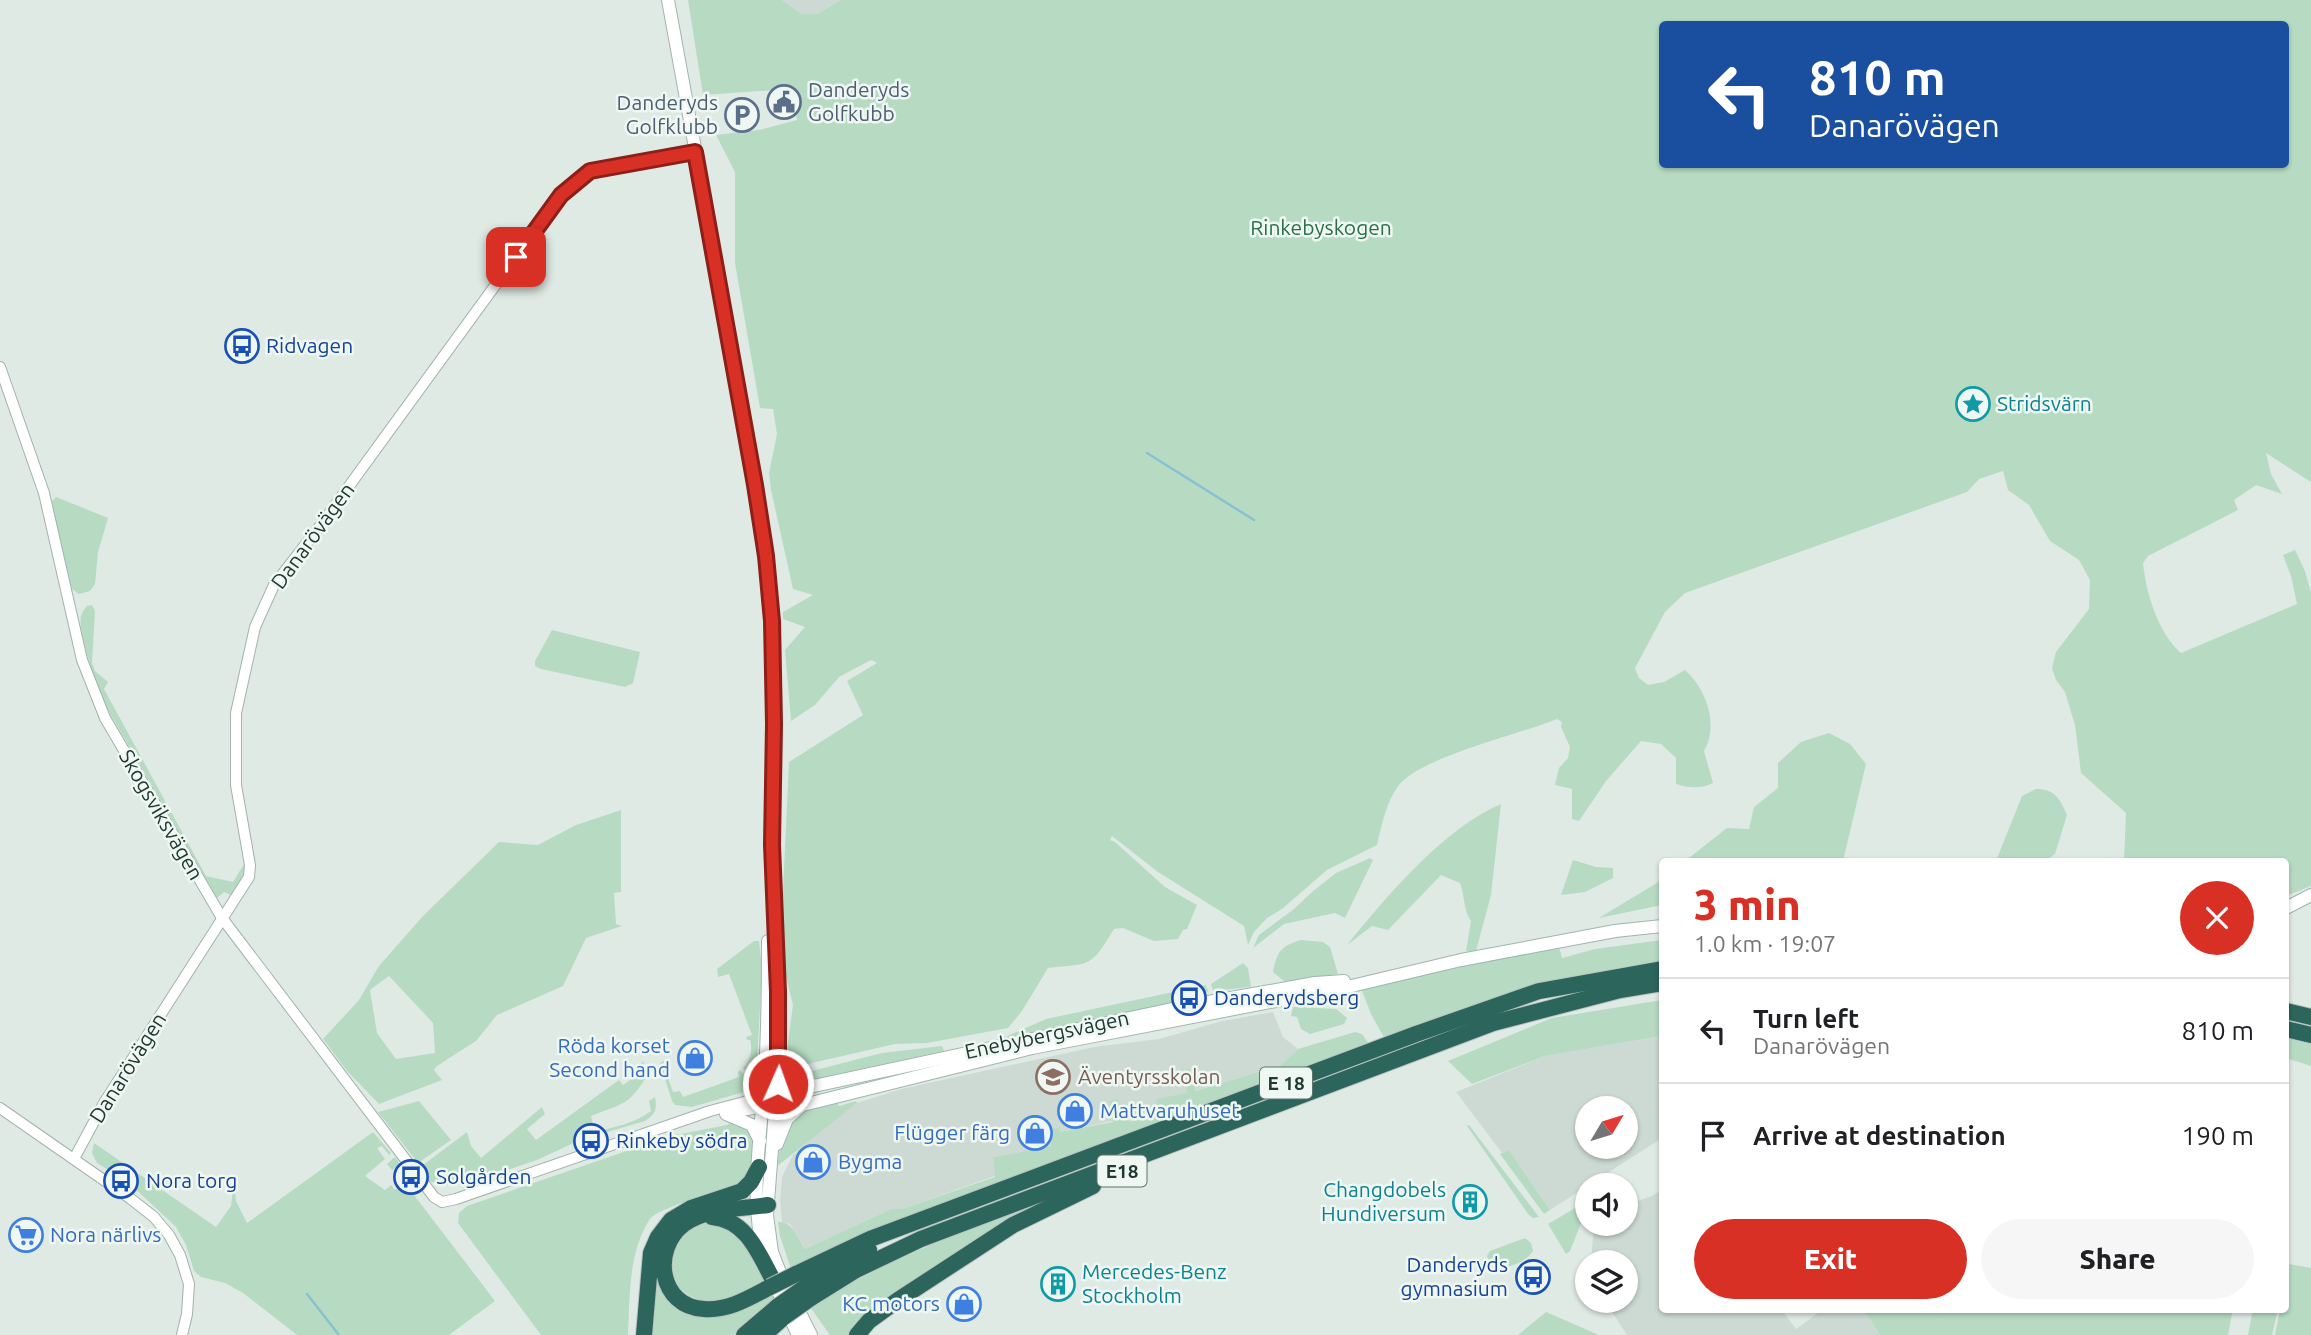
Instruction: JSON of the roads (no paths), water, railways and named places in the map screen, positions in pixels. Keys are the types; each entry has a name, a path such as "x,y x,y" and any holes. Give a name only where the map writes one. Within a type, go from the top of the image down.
{"highway":[{"name":"E 18","path":"764,1335 804,1286 916,1223 1416,1034 1539,991 1659,970"},
{"name":"E 18","path":"804,1286 856,1270 921,1239 1493,1023 1620,990 1659,984"},
{"path":"2289,1012 2311,1017"},
{"path":"2289,1030 2311,1035"},
{"name":"E18","path":"857,1335 869,1321 898,1300 1013,1225 1129,1168 1396,1061"},
{"path":"644,1335 651,1252 658,1237 671,1220 691,1208 742,1191 764,1170"},
{"path":"713,1202 763,1202"},
{"path":"763,1202 699,1217 685,1224 667,1245 662,1266 665,1280 674,1295 688,1305 702,1310 734,1305 771,1283 804,1286"},
{"path":"699,1217 719,1217 732,1222 743,1231 752,1241 771,1283"},
{"name":"E 18","path":"744,1335 781,1311"}],"main road":[{"path":"668,0 743,411 766,556 772,634 772,845 778,1064 760,1141"},
{"path":"772,845 769,876 770,1102 759,1231 771,1283 798,1335"},
{"path":"2289,906 2311,895"},
{"name":"Enebybergsvägen","path":"770,1102 866,1074 1556,941 1659,926"},
{"name":"Enebybergsvägen","path":"770,1102 803,1105 1030,1044"},
{"path":"778,1064 795,1082 829,1084"},
{"path":"866,1074 870,1088"},
{"path":"764,1170 785,1121 803,1105"},
{"path":"726,1114 752,1125 760,1141 764,1170"},
{"path":"763,1202 772,1252 811,1335"}],"street":[{"name":"Danarövägen","path":"75,1157 104,1103 249,877 250,858 236,785 236,713 255,627 274,585 561,195 590,171 695,152"},
{"name":"Skogsviksvägen","path":"0,367 44,493 82,660 92,691 105,718 222,918 427,1189 442,1202"},
{"name":"Enebybergsvägen","path":"671,1124 726,1114 770,1102"},
{"name":"Enebybergsvägen","path":"442,1202 710,1111 770,1102"},
{"path":"0,1108 75,1157 154,1217 169,1235 180,1255 189,1284 182,1335"}],"waterway":[{"path":"1147,453 1254,520"},
{"path":"307,1294 339,1335"}],"place":[{"name":"Danderyds Golfkubb","path":"784,102"},
{"name":"Danderyds Golfklubb","path":"742,115"},
{"name":"Ridvagen","path":"242,346"},
{"name":"Stridsvärn","path":"1973,404"},
{"name":"Danderydsberg","path":"1189,998"},
{"name":"Röda korset Second hand","path":"695,1058"},
{"name":"Äventyrsskolan","path":"1053,1077"},
{"name":"Mattvaruhuset","path":"1075,1111"},
{"name":"Flügger färg","path":"1035,1133"},
{"name":"Rinkeby södra","path":"591,1141"},
{"name":"Bygma","path":"813,1162"},
{"name":"Solgården","path":"411,1177"},
{"name":"Nora torg","path":"121,1181"},
{"name":"Changdobels Hundiversum","path":"1470,1202"},
{"name":"Nora närlivs","path":"26,1235"},
{"name":"Danderyds gymnasium","path":"1533,1277"},
{"name":"Mercedes-Benz Stockholm","path":"1058,1284"},
{"name":"KC motors","path":"964,1304"}],"park label":[{"name":"Rinkebyskogen","path":"1321,228"}]}
